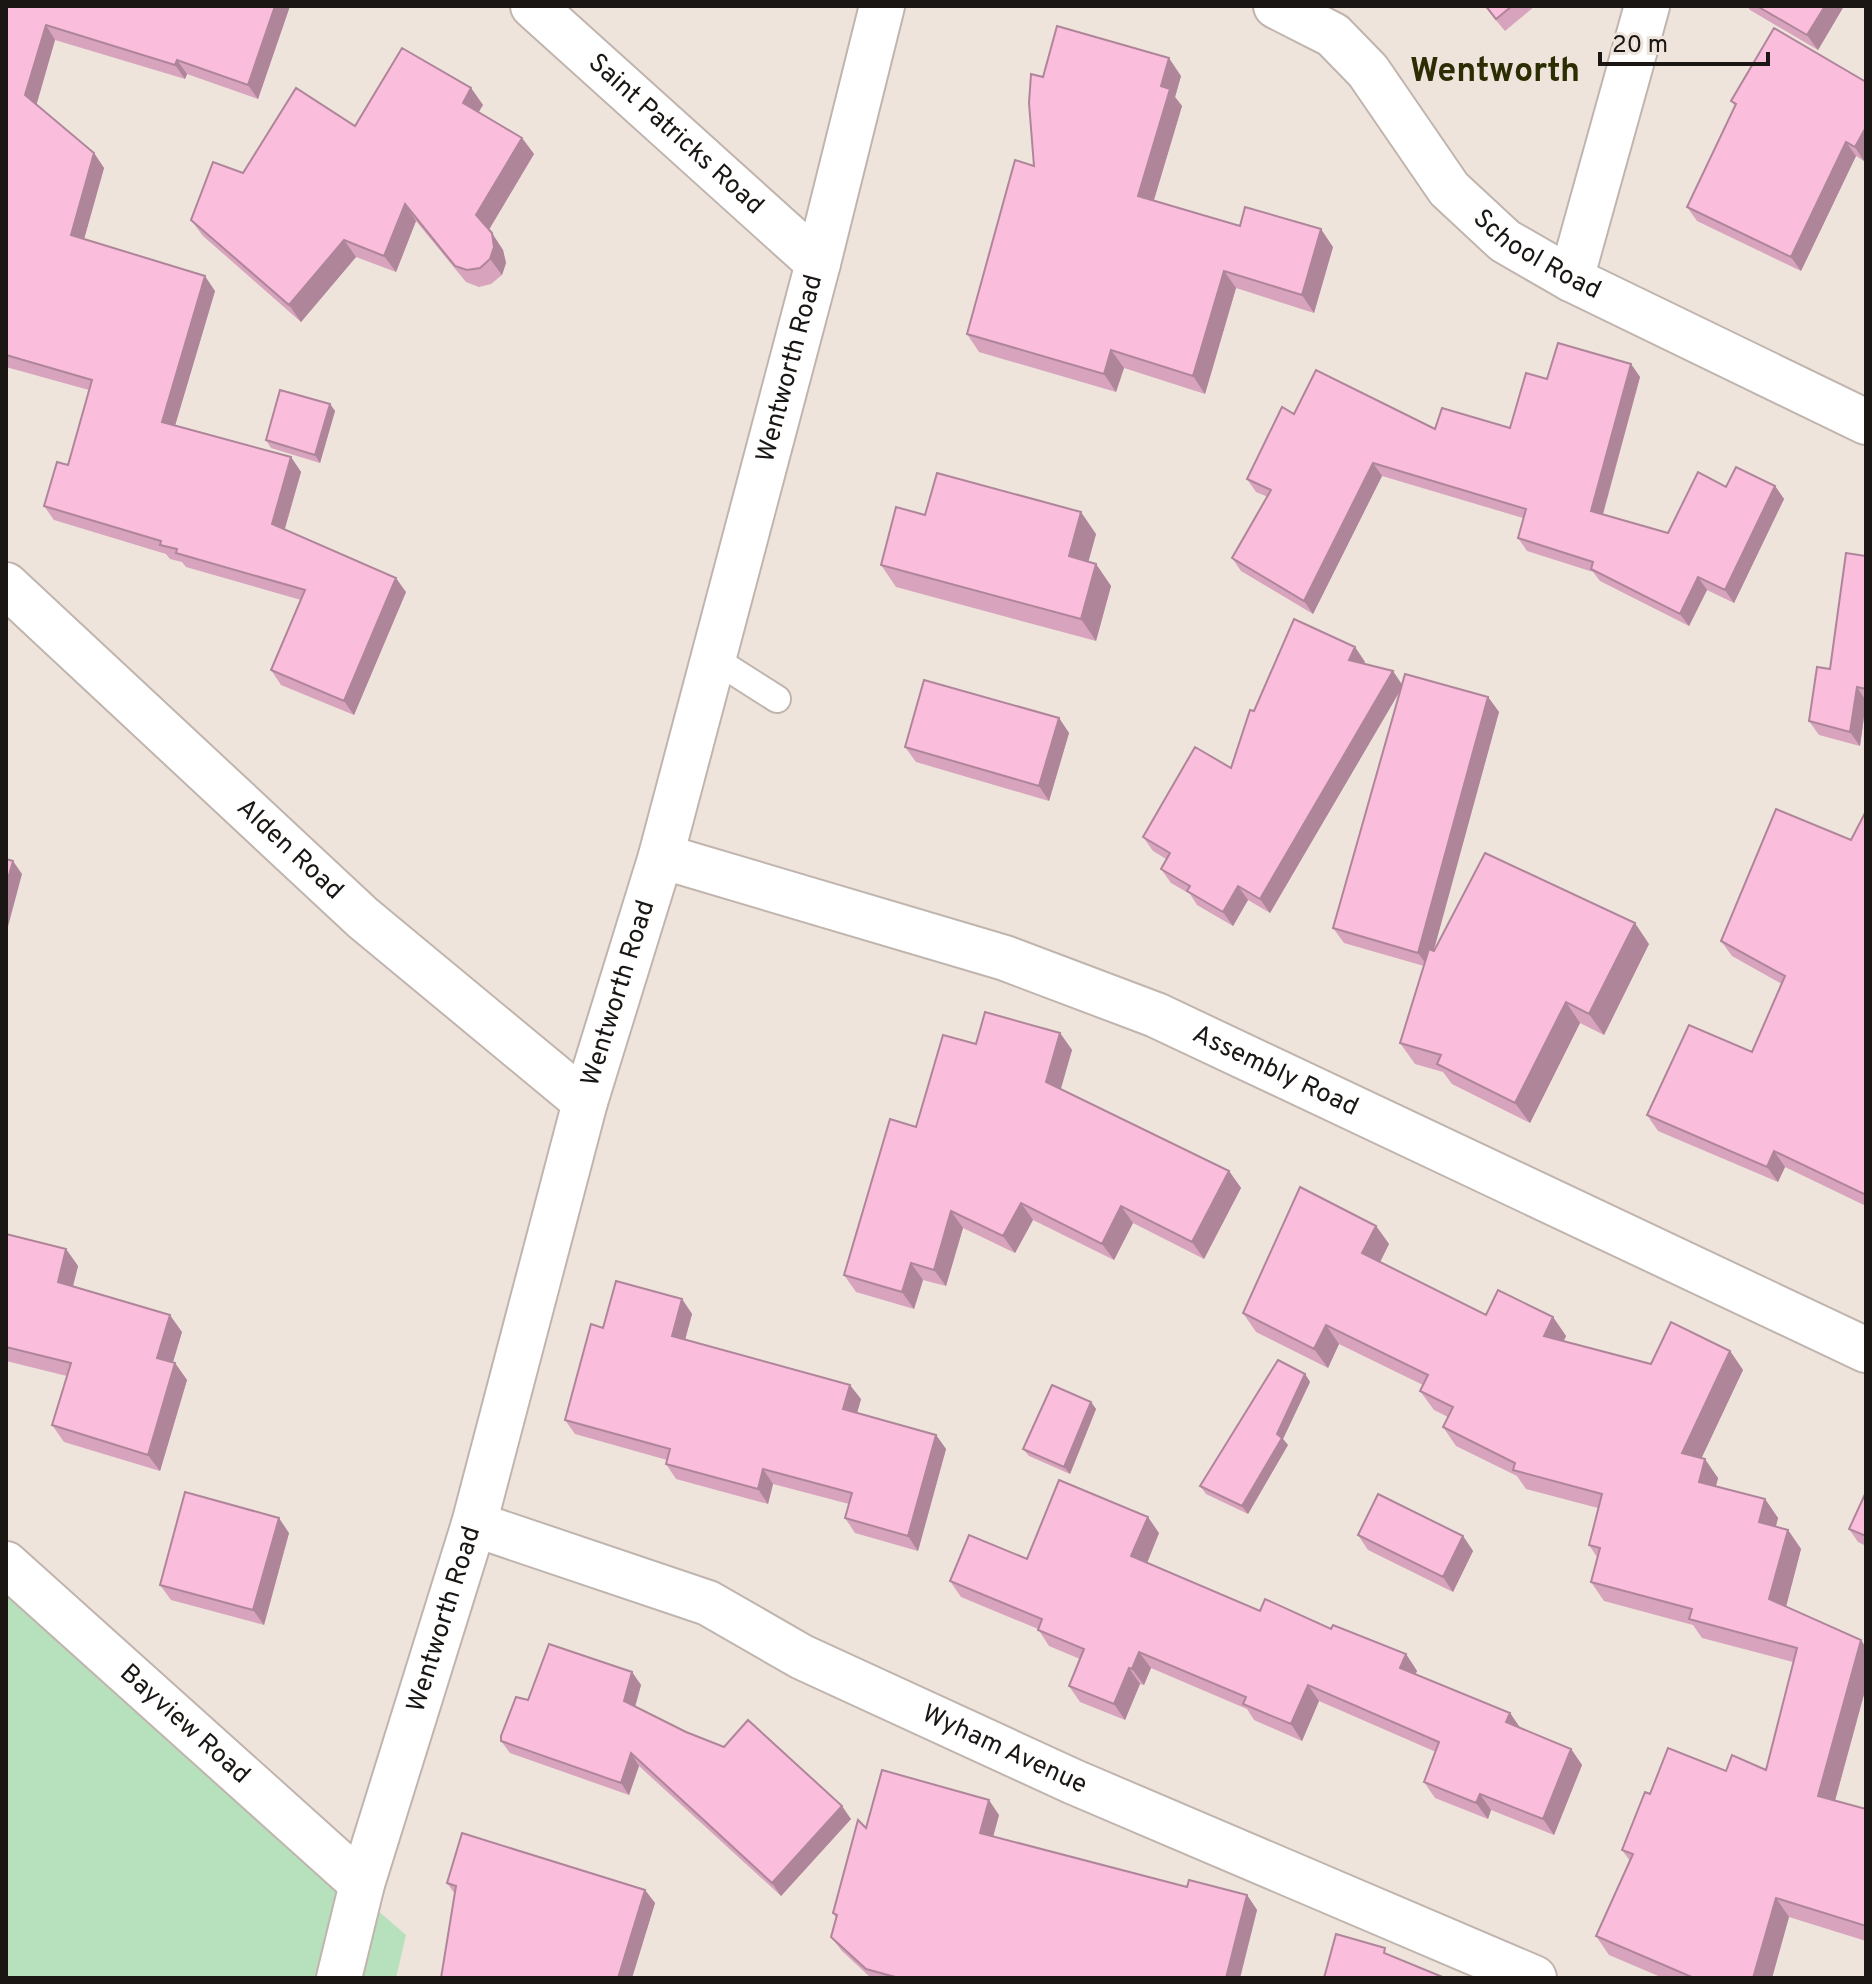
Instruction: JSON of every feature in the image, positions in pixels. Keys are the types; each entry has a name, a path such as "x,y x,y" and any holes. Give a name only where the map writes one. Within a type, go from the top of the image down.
{"street":[{"name":"Saint Patricks Road","path":"533,6 818,263"},
{"name":"Wentworth Road","path":"339,1978 362,1884 474,1524 585,1102 661,856 711,657 818,263 882,6"},
{"name":"School Road","path":"1276,6 1333,35 1368,71 1449,189 1505,241 1571,279 1866,422"},
{"path":"1571,279 1647,6"},
{"name":"Alden Road","path":"6,585 363,918 585,1102"},
{"name":"Assembly Road","path":"661,856 1005,958 1156,1015 1866,1350"},
{"name":"Wyham Avenue","path":"474,1524 708,1603 802,1657 1074,1782 1534,1978"},
{"name":"Bayview Road","path":"6,1564 362,1884"}],"lane":[{"path":"711,657 777,699"}],"green space":[{"path":"6,1589 406,1935 396,1978 6,1978"}],"building":[{"path":"6,6 275,6 248,85 177,60 175,65 46,25 25,95 94,153 71,235 205,276 162,422 291,457 272,524 396,578 344,701 271,670 305,590 176,553 177,549 160,545 161,541 44,506 57,462 68,465 92,380 6,355"},
{"path":"1486,6 1512,6 1496,19"},
{"path":"1757,6 1825,6 1807,35"},
{"path":"1057,26 1169,58 1161,86 1170,89 1138,196 1240,226 1245,207 1321,229 1302,295 1224,271 1193,376 1111,350 1104,374 967,334 1015,160 1034,166 1029,103 1031,74 1043,77"},
{"path":"1774,28 1866,82 1866,127 1855,147 1846,142 1791,257 1687,207 1736,104 1731,101"},
{"path":"402,48 471,88 463,103 522,138 476,215 492,233 494,247 490,259 480,268 467,270 455,266 405,204 384,256 344,240 289,305 191,220 213,162 243,173 296,88 355,126"},
{"path":"1558,343 1631,364 1591,511 1668,533 1698,472 1726,487 1736,467 1775,486 1725,590 1698,577 1680,614 1591,569 1593,562 1518,538 1526,509 1373,463 1304,601 1232,558 1271,490 1247,479 1282,407 1294,414 1316,370 1435,429 1442,408 1510,428 1526,373 1547,379"},
{"path":"280,390 330,404 315,455 266,440"},
{"path":"937,473 1081,512 1069,556 1096,564 1081,619 881,565 896,507 925,515"},
{"path":"1846,553 1866,556 1866,689 1857,687 1850,732 1809,721 1817,667 1830,669"},
{"path":"1294,619 1355,647 1349,660 1393,671 1260,899 1238,886 1223,912 1187,891 1190,886 1161,869 1170,853 1143,837 1195,747 1231,768 1250,710 1254,711"},
{"path":"1405,674 1488,697 1418,953 1333,928"},
{"path":"924,680 1059,718 1039,786 905,747"},
{"path":"1776,809 1851,840 1866,811 1866,1195 1774,1151 1767,1167 1647,1115 1689,1025 1752,1052 1785,976 1721,941"},
{"path":"1485,853 1635,923 1589,1014 1566,1002 1515,1103 1437,1064 1441,1055 1400,1043 1429,949 1434,951"},
{"path":"6,859 13,861 6,886"},
{"path":"985,1012 1060,1033 1046,1082 1229,1171 1192,1242 1121,1206 1102,1244 1021,1203 1003,1236 951,1211 934,1270 911,1263 902,1292 844,1275 890,1119 916,1127 943,1035 976,1044"},
{"path":"1300,1187 1376,1226 1362,1253 1486,1315 1498,1290 1553,1317 1544,1336 1651,1364 1671,1322 1730,1351 1682,1453 1705,1459 1699,1482 1765,1499 1759,1522 1788,1530 1769,1599 1861,1640 1818,1796 1866,1809 1866,1926 1776,1898 1753,1978 1694,1978 1596,1936 1633,1854 1622,1850 1645,1792 1650,1794 1668,1748 1726,1771 1732,1755 1766,1770 1797,1648 1689,1619 1692,1609 1591,1582 1600,1548 1589,1545 1602,1494 1513,1470 1515,1463 1443,1427 1453,1407 1420,1391 1428,1375 1326,1325 1314,1349 1243,1313"},
{"path":"6,1234 66,1249 58,1282 170,1315 157,1358 175,1363 148,1455 52,1425 71,1363 6,1347"},
{"path":"616,1281 682,1299 672,1336 850,1385 843,1409 936,1435 908,1536 845,1518 852,1493 763,1469 758,1489 666,1464 670,1449 565,1420 591,1324 603,1328"},
{"path":"1278,1360 1305,1374 1277,1434 1282,1438 1242,1506 1200,1486"},
{"path":"1052,1385 1091,1402 1064,1467 1023,1449"},
{"path":"1059,1480 1148,1517 1131,1556 1260,1611 1265,1599 1331,1629 1333,1625 1406,1654 1400,1668 1510,1713 1506,1722 1571,1749 1543,1819 1480,1794 1476,1803 1424,1782 1439,1742 1308,1685 1291,1724 1243,1704 1246,1697 1139,1652 1114,1704 1069,1686 1084,1649 1038,1630 1042,1619 950,1581 969,1535 1027,1559"},
{"path":"185,1492 279,1518 253,1610 160,1585"},
{"path":"1866,1492 1866,1536 1849,1529"},
{"path":"1378,1494 1463,1536 1443,1577 1358,1535"},
{"path":"549,1644 632,1672 624,1701 724,1747 748,1720 842,1806 772,1883 631,1753 621,1783 501,1741 516,1697 528,1700"},
{"path":"882,1770 989,1800 980,1833 1187,1887 1189,1880 1247,1895 1226,1978 899,1978 866,1969 831,1937 837,1915 833,1913 858,1820 866,1828"},
{"path":"462,1833 645,1890 618,1978 441,1978 456,1886 447,1883"},
{"path":"1336,1934 1385,1948 1384,1953 1445,1978 1324,1978"}],"district":[{"name":"Wentworth","path":"1495,72"}]}
